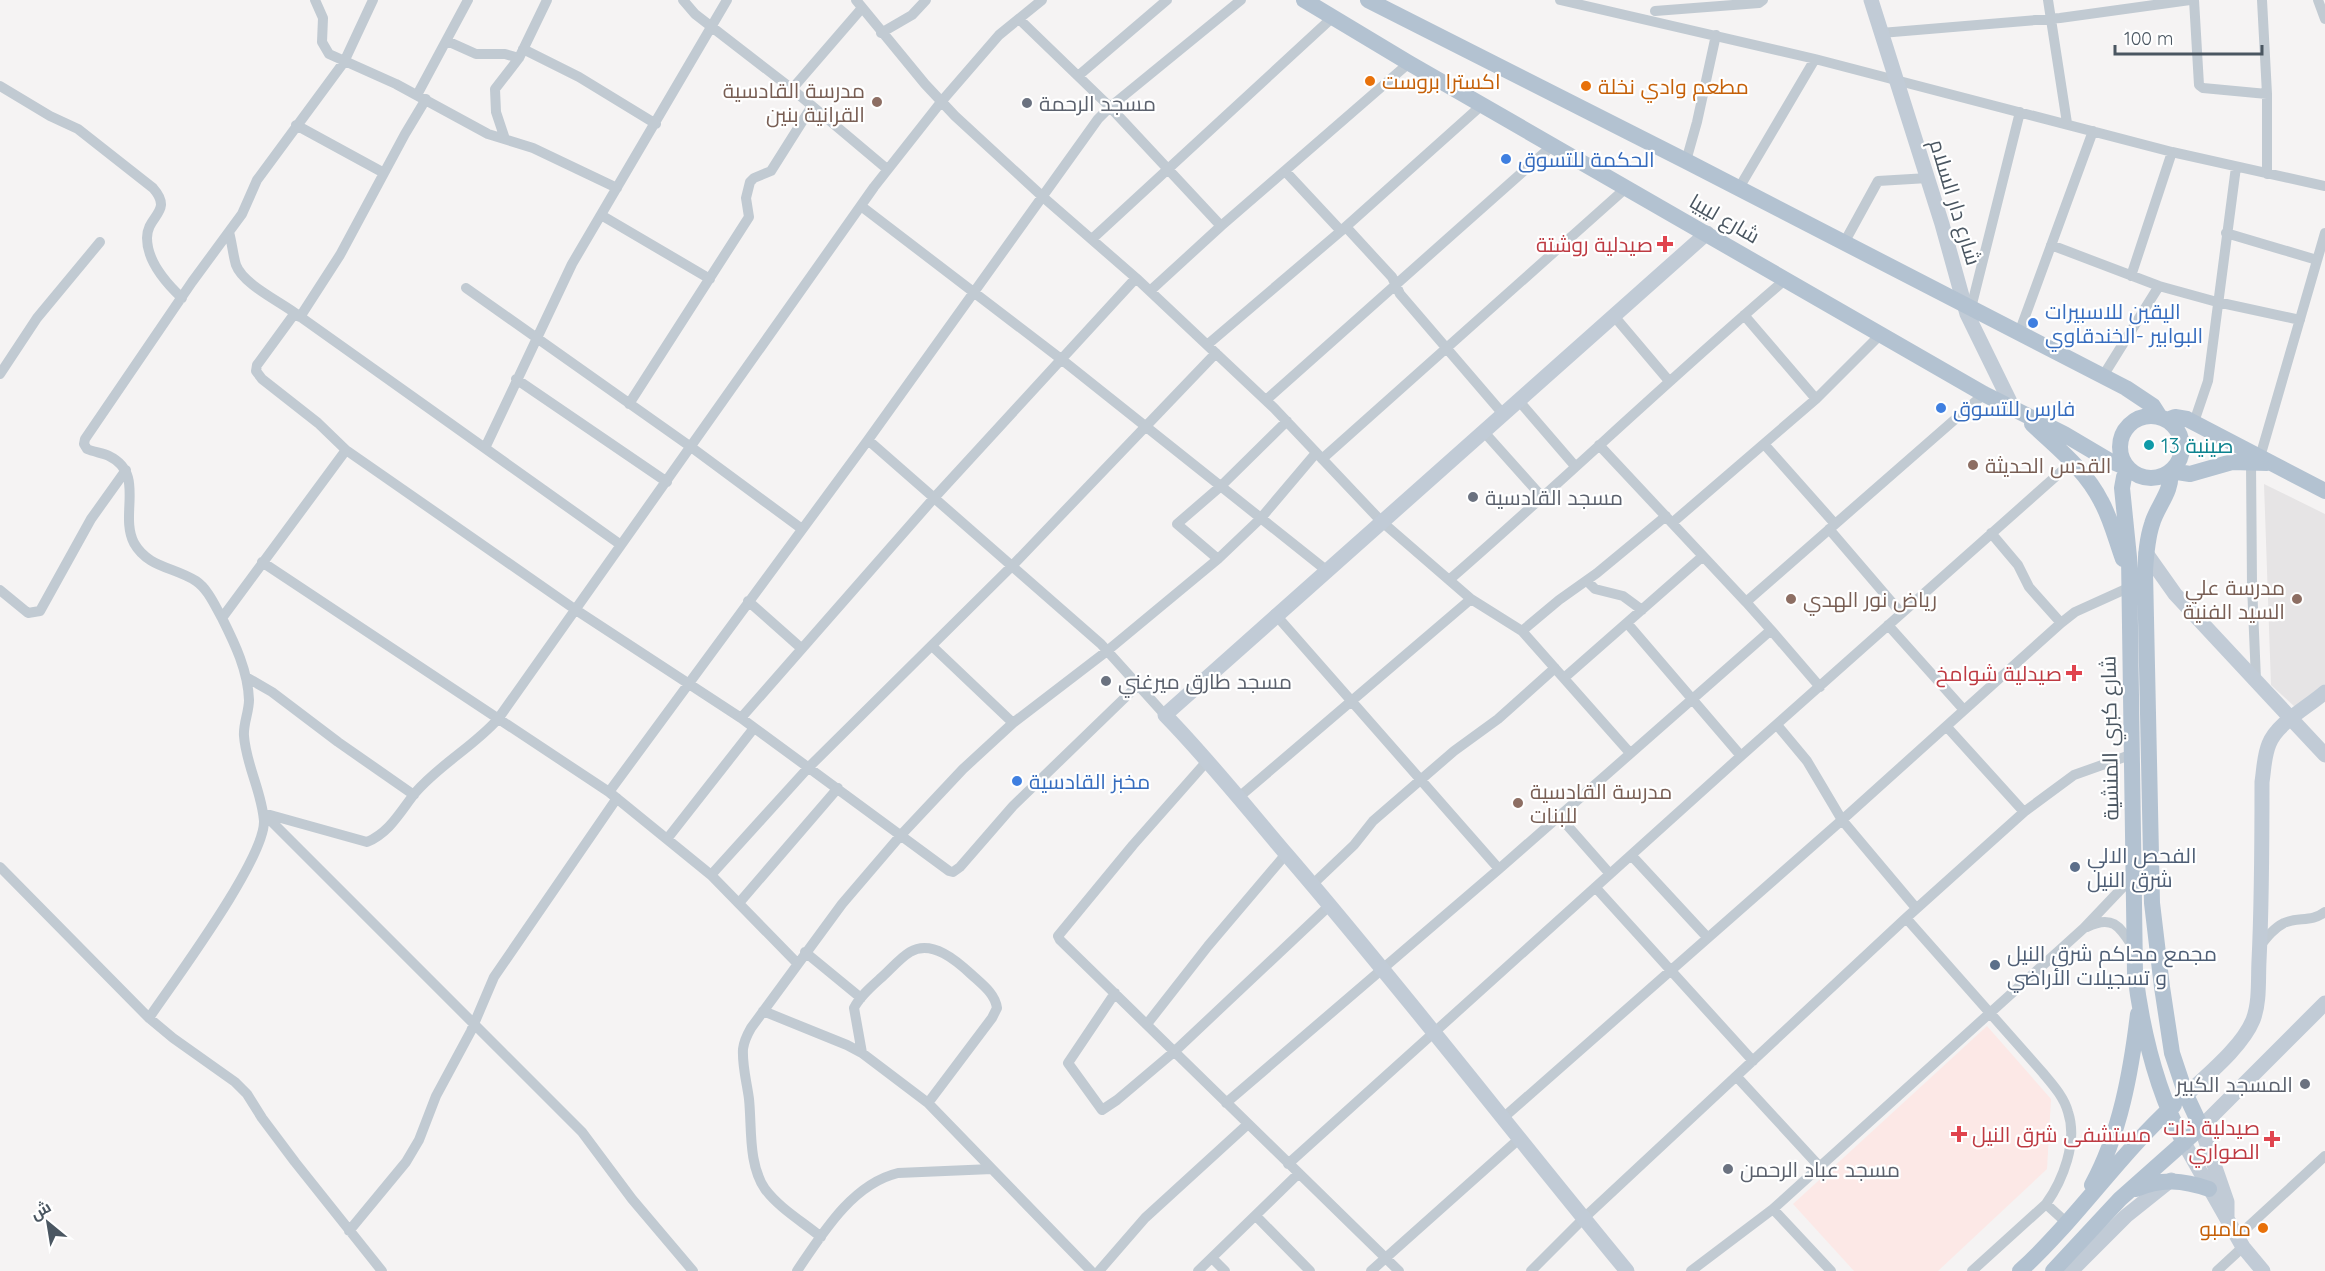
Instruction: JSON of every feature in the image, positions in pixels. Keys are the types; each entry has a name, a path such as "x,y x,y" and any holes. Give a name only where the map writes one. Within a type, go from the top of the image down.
{"main road":[{"name":"شارع ليبيا","path":"1304,0 1409,63 1984,394 2064,434 2108,460 2128,468"},
{"name":"شارع ليبيا","path":"1368,0 1395,6 1686,161 2103,376 2148,401 2163,418"},
{"path":"2017,411 2089,481 2101,501 2128,580"},
{"path":"2163,418 2175,426 2182,444 2178,463 2170,471 2152,478 2136,474 2128,468 2120,452 2122,434 2134,421 2142,417 2181,417 2194,422 2260,461 2325,491"},
{"path":"2170,471 2190,474 2225,463 2260,461"},
{"name":"شارع كبري المنشية","path":"2128,468 2122,488 2127,531 2133,754 2134,948 2139,1004 2167,1112 2184,1143"},
{"name":"شارع كبري المنشية","path":"2170,471 2171,484 2152,522 2146,553 2152,903 2169,1039 2176,1068 2201,1127"},
{"path":"2073,1218 2097,1177 2113,1135 2129,1074 2139,1004"},
{"path":"2020,1271 2073,1218 2167,1112 2186,1095"},
{"path":"2054,1271 2120,1199 2201,1127"},
{"path":"2120,1199 2151,1182 2170,1180 2209,1189"}],"street":[{"path":"315,0 323,18 324,48 344,62 422,97 488,134 532,148 617,188"},
{"path":"150,1018 228,902 263,831 262,813 244,736 249,702 246,677 232,636 198,582 151,562 142,554 134,543 128,528 131,485 126,470 108,455 87,449 84,444 85,439 246,207 257,180 344,62 373,0"},
{"path":"468,0 384,173 339,255 298,315 257,365 256,372 262,380 318,423 346,450 576,610 741,718 953,872 1013,806 1138,685"},
{"path":"505,139 496,112 495,89 521,53 546,0"},
{"path":"682,0 887,169"},
{"path":"485,448 572,264 727,0"},
{"path":"881,33 912,15 926,0"},
{"path":"262,813 367,842 382,834 392,825 414,795 442,765 476,741 498,719 887,169 999,35 1042,0"},
{"path":"1078,76 1167,0"},
{"path":"349,1231 406,1162 441,1086 506,958 538,915 613,795 688,684 748,601 868,440 1098,119 1241,0"},
{"path":"1560,0 1655,11 1721,3 1759,3 1763,0"},
{"name":"شارع دار السلام","path":"1871,0 1952,255 1971,325 2017,411"},
{"path":"2048,0 2067,123"},
{"path":"1881,33 2052,18 2192,0 2199,85 2203,88 2267,94"},
{"path":"2262,0 2267,94 2267,174"},
{"path":"2318,0 2325,20"},
{"path":"792,89 859,4 941,102 1043,197 1136,278 1266,400 1381,521 1471,599 1522,631 1630,753"},
{"path":"1655,11 1716,35 2067,123 2172,152 2325,186"},
{"path":"1092,239 1333,17"},
{"path":"1019,19 1110,107 1221,226"},
{"path":"1686,161 1716,35"},
{"path":"447,41 476,54 521,53 579,77 656,124"},
{"path":"1739,188 1815,59"},
{"path":"1150,291 1221,226 1409,63"},
{"path":"0,86 50,116 78,129 153,188 162,202 147,235 147,242 159,273 182,298"},
{"path":"1207,345 1344,229 1483,104"},
{"path":"629,404 749,217 746,198 750,182 754,177 771,171 813,106"},
{"path":"1967,306 2020,112"},
{"path":"296,125 384,173"},
{"path":"2019,333 2093,131"},
{"path":"1266,400 1553,145"},
{"path":"2131,276 2172,152"},
{"path":"2194,422 2208,381 2236,167"},
{"path":"1285,171 1392,276 1400,294 1503,414"},
{"path":"1844,243 1878,181 1928,178"},
{"path":"820,1237 765,1188 753,1156 743,1048 745,1037 805,952 842,904 901,835 963,769 1013,723 1107,651 1218,559 1261,518 1319,456 1445,349 1626,188"},
{"path":"861,206 1061,358 1326,570"},
{"path":"602,215 710,279"},
{"path":"229,232 236,266 251,284 621,545"},
{"path":"2256,680 2252,585 2260,461 2325,232"},
{"path":"1165,715 1275,614 1707,233"},
{"path":"2226,233 2317,260"},
{"path":"0,374 37,318 100,242"},
{"path":"2051,245 2159,286 2217,302 2300,320"},
{"path":"741,718 934,498 1136,278"},
{"path":"1449,579 1543,498 1669,381 1786,279"},
{"path":"2103,376 2159,286"},
{"path":"466,288 691,447 802,529"},
{"path":"1744,315 1816,399"},
{"path":"1614,316 1669,381"},
{"path":"1522,631 1559,600 1669,519 1764,444 1816,399 1881,334"},
{"path":"711,875 808,768 1013,565 1216,354"},
{"path":"516,379 667,482"},
{"path":"1746,602 1984,394"},
{"path":"1519,401 1575,466"},
{"path":"1218,559 1177,524 1221,486 1287,421"},
{"path":"1484,432 1543,498"},
{"path":"868,440 1013,565 1107,651 1208,760 1436,1032 1519,1139 1627,1271"},
{"path":"1764,444 1901,613"},
{"path":"1599,445 1746,602 1820,687"},
{"path":"222,618 346,450"},
{"path":"1288,1164 2072,462"},
{"path":"0,590 28,614 40,611 91,519 126,470"},
{"path":"1991,533 2018,565 2030,587 2061,623"},
{"path":"2146,553 2175,594 2325,755"},
{"path":"1564,678 1702,556"},
{"path":"262,562 613,795 711,875 797,963"},
{"path":"1503,1118 1947,727 2061,623 2128,580"},
{"path":"1587,581 1594,589 1623,596 1642,610"},
{"path":"1239,796 1471,599"},
{"path":"748,601 801,648"},
{"path":"1275,614 1499,869"},
{"path":"1627,623 1741,756"},
{"path":"1888,625 1964,710"},
{"path":"1226,1103 1499,869 1770,630"},
{"path":"932,646 1013,723"},
{"path":"1313,884 1354,845 1373,821 1421,778 1498,719 1555,668"},
{"path":"246,677 272,692 414,795"},
{"path":"2186,1095 2225,1058 2245,1035 2253,1020 2257,1002 2260,946 2262,782 2265,757 2278,729 2325,692"},
{"path":"1777,725 1807,761 1842,820 1916,908"},
{"path":"1947,727 2024,812"},
{"path":"667,839 754,728"},
{"path":"1530,1271 1916,908 2024,812 2074,775 2133,754"},
{"path":"1208,760 1060,932 1060,940 1399,1271"},
{"path":"739,903 838,788"},
{"path":"262,813 582,1132 632,1199 693,1271"},
{"path":"1559,816 1610,874"},
{"path":"1147,1024 1215,937 1286,854"},
{"path":"1632,856 1707,937"},
{"path":"0,867 150,1018 181,1044 235,1082 247,1094 262,1118 382,1271"},
{"path":"1691,1271 1773,1209 2084,928 2123,887 2133,867"},
{"path":"1596,888 1753,1061"},
{"path":"1115,993 1068,1063 1100,1109 1105,1109 1117,1100 1174,1051 1330,905"},
{"path":"2260,946 2276,928 2286,922 2317,918 2325,912"},
{"path":"1906,918 2060,1093 2069,1113 2070,1137 2067,1160 2054,1192 2046,1204 1972,1271"},
{"path":"2084,928 2095,923 2109,921 2119,928 2134,948"},
{"path":"862,1053 854,1008 861,998 910,952 925,949 946,954 958,962 994,998 997,1008 928,1103"},
{"path":"805,952 861,998"},
{"path":"2227,1217 2227,1202 2201,1127 2324,1006"},
{"path":"764,1011 824,1034 862,1053 928,1103 1090,1271"},
{"path":"1737,1077 1819,1166"},
{"path":"1099,1271 1145,1218 1248,1124"},
{"path":"1371,1271 1519,1139"},
{"path":"2184,1143 2240,1242 2263,1271"},
{"path":"2217,1271 2240,1242 2325,1156"},
{"path":"797,1271 820,1237 856,1197 885,1176 898,1173 992,1169"},
{"path":"1198,1271 1298,1174"},
{"path":"2071,1271 2126,1216 2170,1180"},
{"path":"2046,1204 2073,1218"},
{"path":"1773,1209 1831,1271"},
{"path":"1256,1216 1310,1271"},
{"path":"1212,1258 1225,1271"}],"shaded area":[{"name":"مدرسة علي السيد الفنية","path":"2264,484 2325,514 2325,684 2311,698 2295,707 2271,685"},
{"name":"مستشفى شرق النيل","path":"1987,1026 2051,1099 2047,1169 1938,1271 1854,1271 1793,1204"}],"place":[{"name":"اكسترا بروست","path":"1370,81"},
{"name":"مطعم وادي نخلة","path":"1586,86"},
{"name":"مدرسة القادسية القرانية بنين","path":"877,102"},
{"name":"مسجد الرحمة","path":"1027,103"},
{"name":"الحكمة للتسوق","path":"1506,159"},
{"name":"صيدلية روشتة","path":"1665,244"},
{"name":"اليقين للاسبيرات البوابير -الخندقاوي","path":"2033,323"},
{"name":"فارس للتسوق","path":"1941,408"},
{"name":"صينية 13","path":"2149,445"},
{"name":"القدس الحديثة","path":"1973,465"},
{"name":"مسجد القادسية","path":"1473,497"},
{"name":"رياض نور الهدي","path":"1791,599"},
{"name":"مدرسة علي السيد الفنية","path":"2297,599"},
{"name":"صيدلية شوامخ","path":"2074,673"},
{"name":"مسجد طارق ميرغني","path":"1106,681"},
{"name":"مخبز القادسية","path":"1017,781"},
{"name":"مدرسة القادسية للبنات","path":"1518,803"},
{"name":"الفحص الالي شرق النيل","path":"2075,867"},
{"name":"مجمع محاكم شرق النيل و تسجيلات الأراضي","path":"1995,965"},
{"name":"المسجد الكبير","path":"2305,1084"},
{"name":"مستشفى شرق النيل","path":"1959,1134"},
{"name":"صيدلية ذات الصواري","path":"2272,1139"},
{"name":"مسجد عباد الرحمن","path":"1728,1169"},
{"name":"مامبو","path":"2263,1228"}]}
